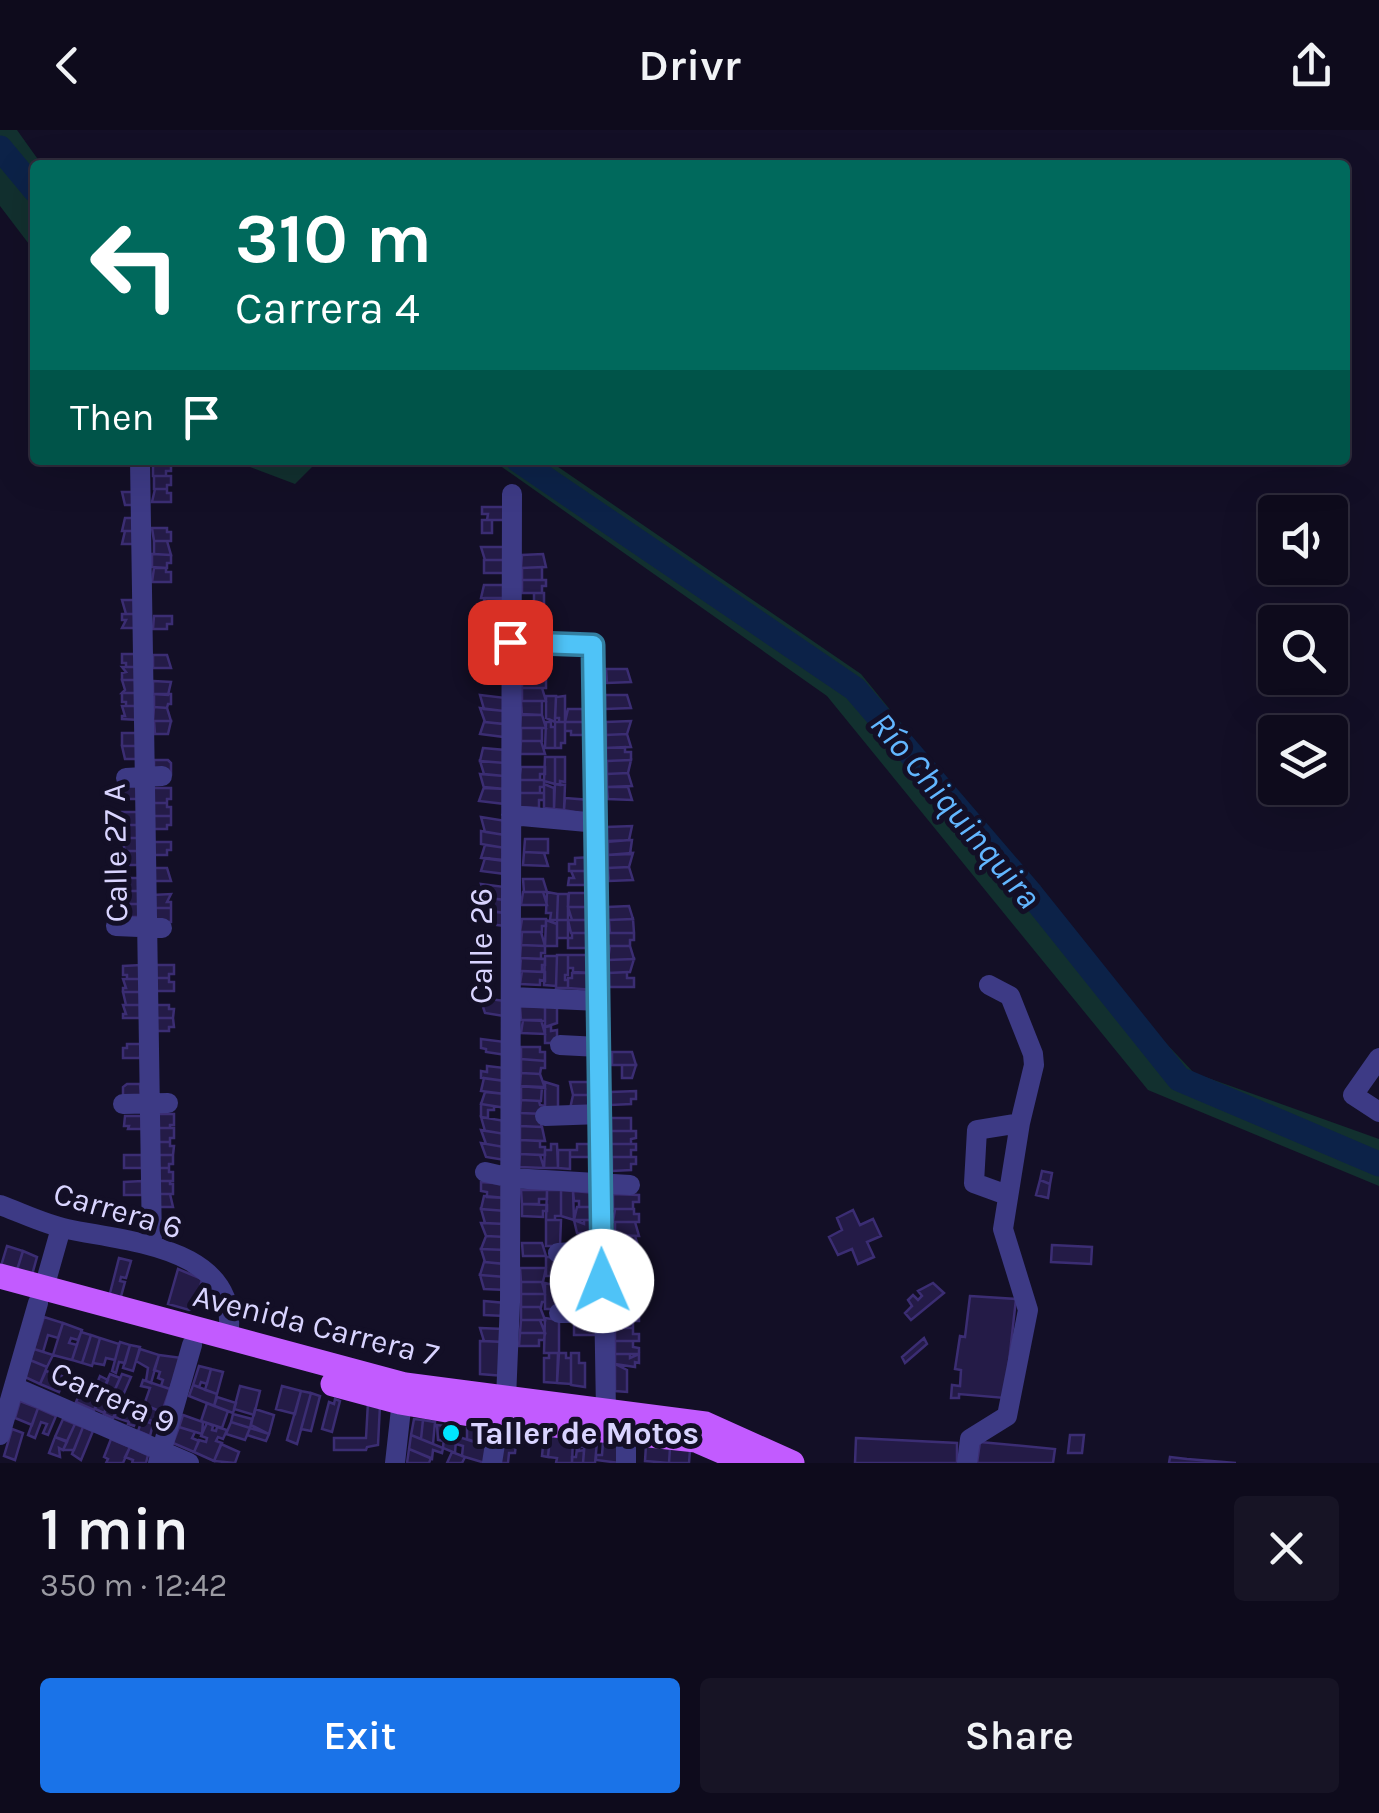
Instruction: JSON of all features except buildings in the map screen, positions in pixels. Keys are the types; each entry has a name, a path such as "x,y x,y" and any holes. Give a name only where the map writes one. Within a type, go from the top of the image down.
{"main road":[{"name":"Avenida Carrera 7","path":"0,1276 41,1295 192,1345 403,1394 696,1440 749,1463"},
{"name":"Avenida Carrera 7","path":"0,1294 41,1295 228,1337 403,1394"},
{"name":"Avenida Carrera 7","path":"502,1409 606,1411 705,1424 792,1463"}],"street":[{"name":"Calle 27 A","path":"140,465 144,777 154,928 158,1102 152,1245"},
{"name":"Calle 26","path":"492,1463 502,1409 511,1178 512,494"},
{"path":"510,642 593,645 606,1411"},
{"path":"511,816 598,823"},
{"path":"116,926 154,928"},
{"path":"966,1463 972,1436 1006,1416 1028,1310 1004,1234 1033,1054 1010,996 988,985"},
{"path":"512,997 598,1001"},
{"path":"560,1045 599,1048"},
{"path":"1379,1058 1353,1095 1379,1112"},
{"path":"123,1104 158,1102"},
{"path":"544,1116 601,1114"},
{"path":"1008,1195 974,1183 977,1130 1020,1123"},
{"path":"485,1172 511,1178 630,1186"},
{"name":"Carrera 6","path":"0,1205 61,1228 152,1245 200,1266 218,1284 228,1311 228,1337"},
{"path":"0,1435 10,1376 61,1228"},
{"path":"558,1253 601,1250"},
{"path":"559,1313 604,1312"},
{"path":"160,1457 192,1345"},
{"name":"Carrera 9","path":"10,1376 160,1457 189,1463"},
{"path":"395,1463 403,1394"},
{"path":"626,1432 626,1463"}],"green space":[{"path":"0,130 17,130 38,160 30,160 30,245 0,206"},
{"path":"248,465 314,465 295,484"},
{"path":"499,465 555,465 861,674 1130,1005 1194,1073 1379,1139 1379,1186 1148,1090 827,696"}],"waterway":[{"name":"Río Chiquinquira","path":"0,148 30,184"},
{"name":"Río Chiquinquira","path":"525,465 855,689 1031,894 1179,1079 1379,1164"}],"place":[{"name":"Taller de Motos","path":"451,1433"}],"route":[{"path":"510,642 593,645 602,1281"}]}
